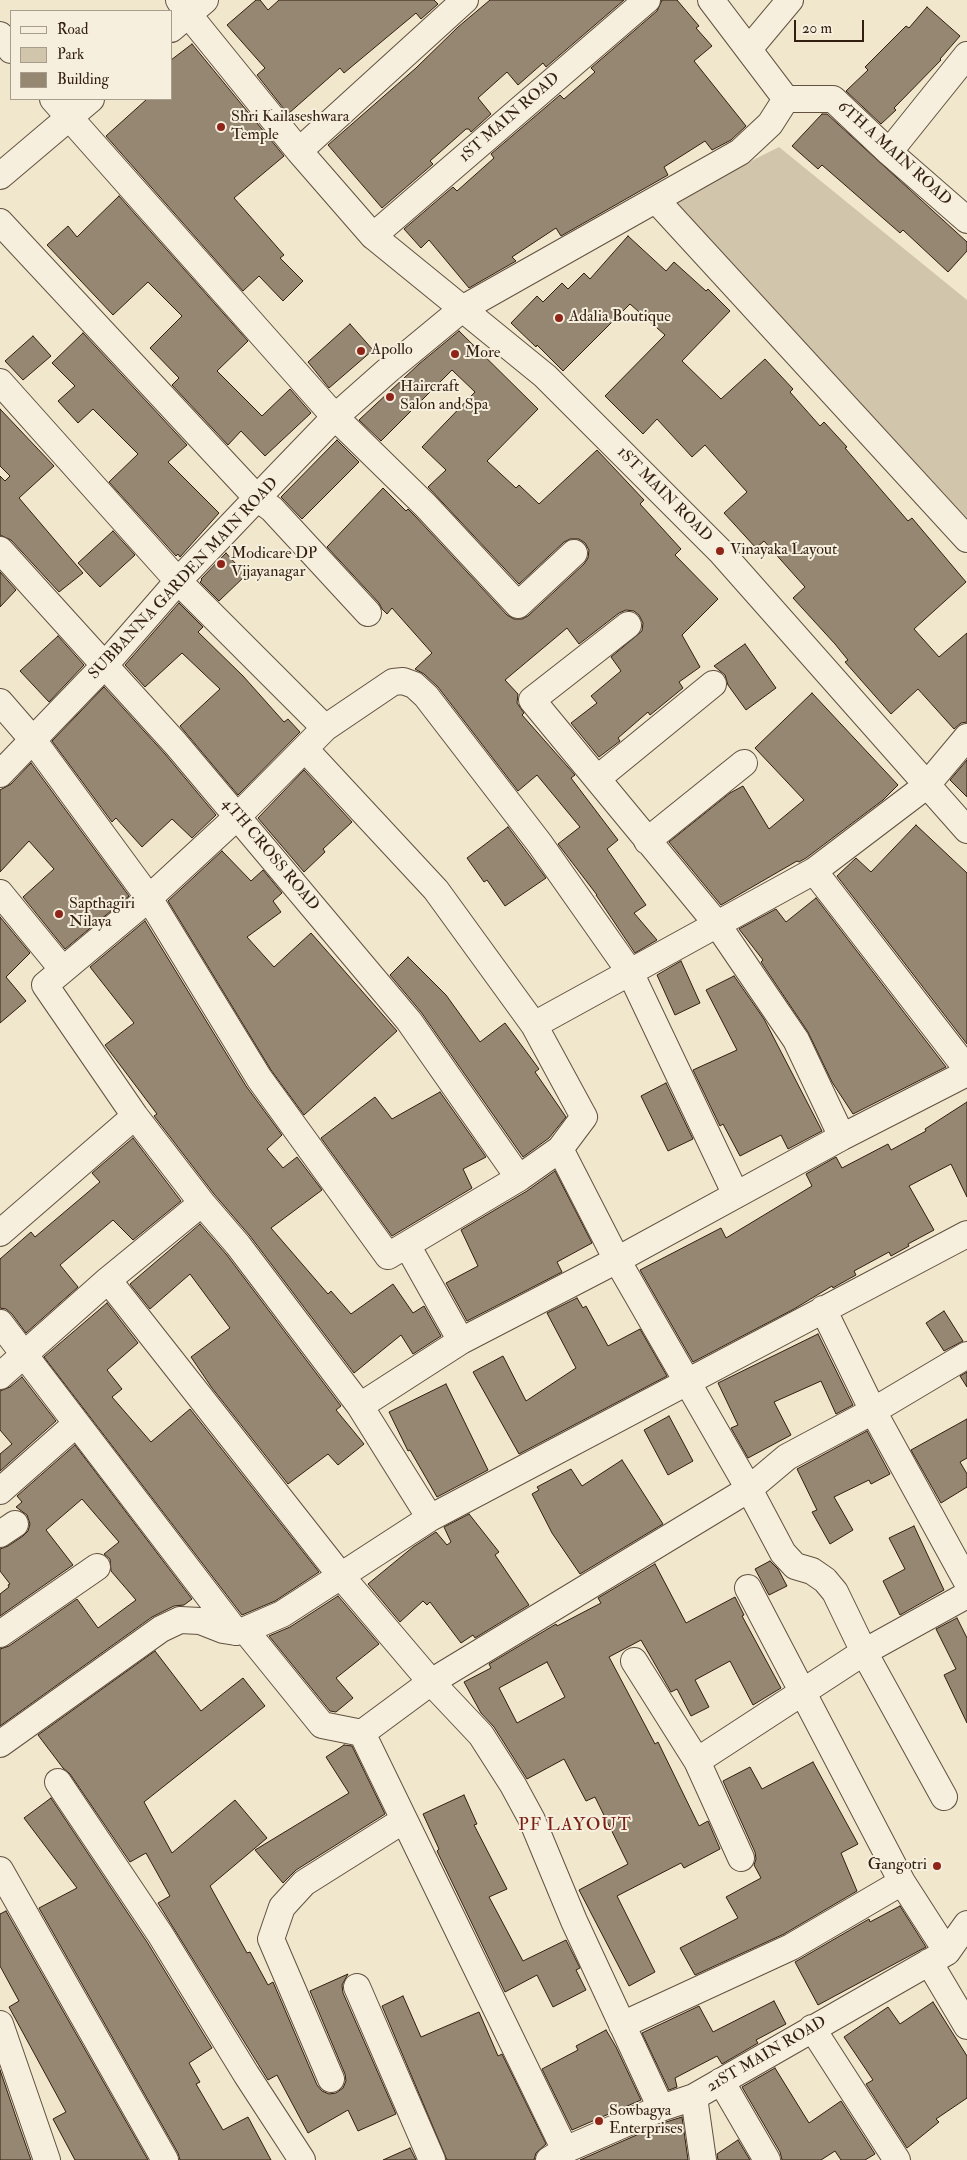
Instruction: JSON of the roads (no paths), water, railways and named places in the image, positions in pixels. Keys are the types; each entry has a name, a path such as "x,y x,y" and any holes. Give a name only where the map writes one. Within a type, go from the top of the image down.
{"street":[{"path":"299,151 465,0"},
{"name":"1ST MAIN ROAD","path":"372,236 648,0"},
{"path":"711,0 786,99"},
{"path":"748,49 790,0"},
{"name":"1ST MAIN ROAD","path":"186,11 299,151 372,236 544,376 720,551 926,786 967,830"},
{"path":"0,35 10,49"},
{"path":"889,152 967,55"},
{"name":"6TH A MAIN ROAD","path":"786,99 833,99 889,152 967,220"},
{"name":"SUBBANNA GARDEN MAIN ROAD","path":"0,774 104,666 178,581 335,418 462,309 740,152 770,124 786,99"},
{"path":"0,176 62,108 88,100"},
{"path":"62,108 335,418 426,506 518,605 574,553"},
{"path":"656,200 967,539"},
{"path":"0,222 257,498 272,509 368,613"},
{"path":"0,382 178,581 325,728"},
{"name":"4TH CROSS ROAD","path":"0,550 176,744 409,1021 519,1178"},
{"path":"628,625 532,700 717,924 796,1040 842,1137"},
{"path":"430,1518 360,1406 238,1245 202,1203 135,1116 45,985 149,898 238,816 325,728 393,682 403,681 414,685 432,704 540,844 630,972 736,1195"},
{"path":"598,778 713,684"},
{"path":"0,702 34,740 149,898 259,1078 388,1256 519,1178 560,1149 584,1117 534,1025 436,890 305,749"},
{"path":"534,1025 814,871 926,786 967,737"},
{"path":"647,841 744,763"},
{"path":"814,871 967,1069"},
{"path":"0,893 63,970"},
{"path":"360,1406 461,1341 617,1260 842,1137 967,1073"},
{"path":"0,1233 135,1116"},
{"path":"560,1149 617,1260 749,1489 783,1553 795,1566 812,1571 825,1580 835,1592 864,1652 944,1798"},
{"path":"0,1376 108,1280 202,1203"},
{"path":"0,1744 161,1629 180,1620 200,1621 223,1630 241,1631 282,1614 430,1518 967,1234"},
{"path":"407,1245 461,1341"},
{"path":"108,1280 341,1576 431,1682 481,1736 513,1785 532,1820 574,1921 661,2108"},
{"path":"697,1761 864,1652 967,1592 823,1310"},
{"path":"0,1323 76,1424 241,1631 322,1725 362,1733 431,1682 749,1489 788,1457 873,1411 967,1355"},
{"path":"0,1491 76,1424"},
{"path":"0,1634 97,1567"},
{"path":"748,1588 902,1882 938,1957 967,2026"},
{"path":"634,1661 697,1761 741,1858"},
{"path":"362,1733 404,1820 557,2155"},
{"path":"58,1782 160,1934 246,2074 302,2160"},
{"path":"331,2079 271,1939 282,1907 304,1884 404,1820"},
{"path":"0,1870 165,2160"},
{"path":"622,2025 791,1946 902,1882"},
{"name":"21ST MAIN ROAD","path":"557,2155 661,2108 694,2097 938,1957 967,1924"},
{"path":"357,1986 432,2160"},
{"path":"0,2024 47,2160"},
{"path":"812,2028 897,2160"},
{"path":"721,2081 767,2160"},
{"path":"694,2097 703,2160"}],"place":[{"name":"Shri Kailaseshwara Temple","path":"221,127"},
{"name":"Adalia Boutique","path":"559,318"},
{"name":"Apollo","path":"361,351"},
{"name":"More","path":"455,354"},
{"name":"Haircraft Salon and Spa","path":"390,397"},
{"name":"Vinayaka Layout","path":"720,551"},
{"name":"Modicare DP Vijayanagar","path":"221,564"},
{"name":"Sapthagiri Nilaya","path":"59,914"},
{"name":"Gangotri","path":"937,1866"},
{"name":"Sowbagya Enterprises","path":"599,2121"}],"district":[{"name":"PF LAYOUT","path":"575,1826"}]}
